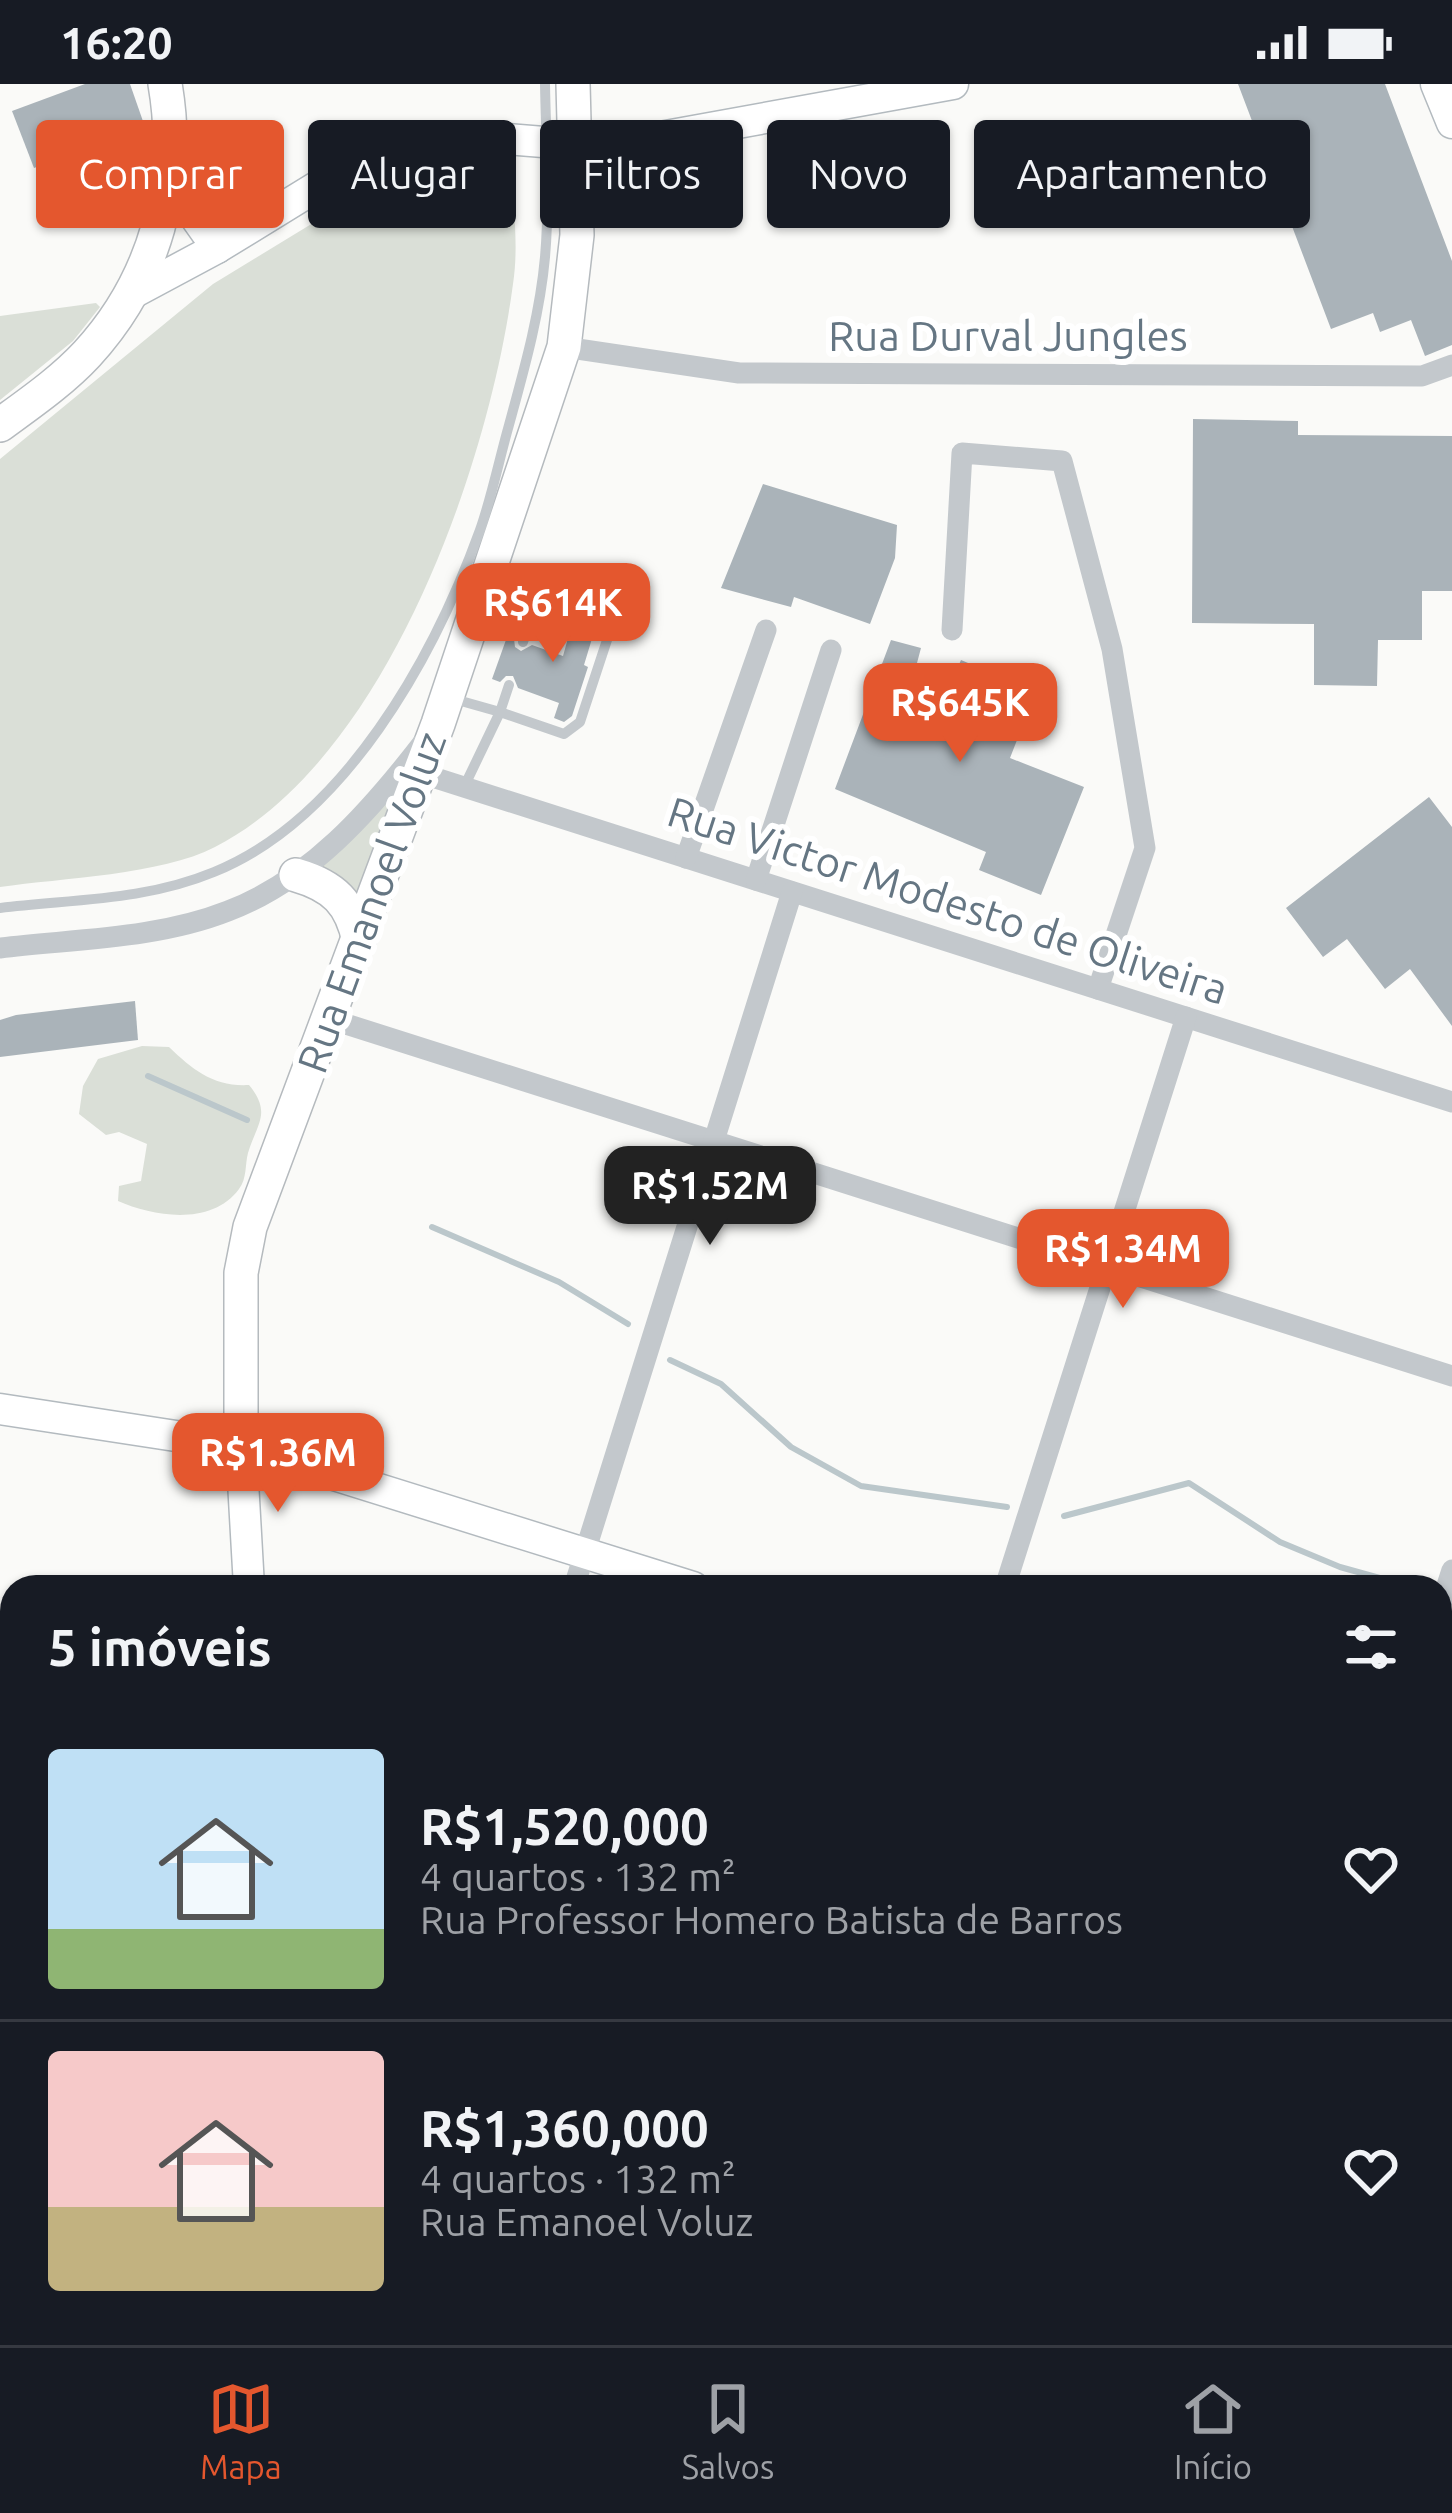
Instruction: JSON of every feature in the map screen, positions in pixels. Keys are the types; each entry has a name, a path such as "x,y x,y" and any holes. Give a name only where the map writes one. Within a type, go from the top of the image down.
{"main road":[{"path":"165,84 169,120"},
{"name":"Rua Emanoel Voluz","path":"566,120 573,84"},
{"path":"743,122 953,84"},
{"path":"1436,84 1452,123"},
{"path":"133,293 218,248 344,170 463,142 540,142"},
{"path":"0,425 87,354 133,293 158,228"},
{"path":"204,228 218,248"},
{"name":"Rua Emanoel Voluz","path":"248,1575 241,1274 250,1227 420,773 564,347 576,228"},
{"path":"296,875 320,882 340,896 354,917 359,941"},
{"path":"0,1408 242,1446 655,1575"}],"street":[{"name":"Rua Durval Jungles","path":"564,347 739,373 1422,376 1452,365"},
{"path":"952,630 962,453 1062,461 1112,649 1145,848 1098,989"},
{"path":"686,858 766,629"},
{"path":"756,880 831,650"},
{"path":"0,948 186,924 231,910 296,875 351,828 442,710"},
{"name":"Rua Victor Modesto de Oliveira","path":"420,773 1452,1102"},
{"path":"578,1575 793,892"},
{"path":"1009,1575 1186,1017"},
{"path":"330,1019 1452,1376"}],"lane":[{"path":"545,84 555,120"},
{"path":"0,908 153,893 218,871 273,837 326,794 375,736 437,632 481,529 530,347 549,228"},
{"path":"490,564 537,602 575,615"},
{"path":"523,642 537,602"},
{"path":"442,710 500,712 564,734 573,730 580,722 608,637 598,622"},
{"path":"464,788 509,685"}],"shaded area":[{"path":"308,226 515,228 515,269 500,357 454,518 420,600 379,678 331,747 276,805 215,847 140,870 0,887 0,459 213,284"},
{"path":"96,303 100,307 73,341 0,400 0,316"},
{"path":"395,788 406,794 361,920 313,871"},
{"path":"142,1046 169,1047 205,1075 249,1085 260,1103 242,1185 214,1209 165,1214 118,1201 119,1186 141,1181 147,1144 119,1132 106,1135 79,1114 83,1086 98,1059"}],"building":[{"path":"85,84 130,84 143,120 36,120 34,168 12,111"},
{"path":"1238,84 1385,84 1452,261 1452,345 1425,356 1411,320 1380,332 1373,313 1331,329 1293,228 1310,228 1310,120 1252,120"},
{"path":"1193,419 1298,421 1298,435 1452,436 1452,591 1422,591 1422,640 1378,640 1377,686 1314,685 1314,624 1192,623"},
{"path":"763,484 897,525 895,558 870,624 794,597 791,607 721,588"},
{"path":"581,596 603,603 600,613 589,620 594,632 584,665 588,667 572,716 564,722 554,718 559,703 518,688 513,676 500,682 492,679 507,637 521,651 532,645 563,656 572,624 584,617 578,606"},
{"path":"891,640 921,648 917,663 954,676 961,660 1043,695 1031,725 1024,722 1010,758 1084,787 1041,895 979,870 986,852 835,789"},
{"path":"1429,797 1452,827 1452,1026 1410,969 1385,989 1347,939 1323,957 1286,908"},
{"path":"135,1001 138,1040 0,1057 0,1020"}],"waterway":[{"path":"148,1076 247,1120"},
{"path":"432,1227 559,1282 628,1324"},
{"path":"670,1360 721,1384 791,1447 861,1486 1007,1507"},
{"path":"1064,1516 1189,1483 1280,1542 1369,1575"}]}
